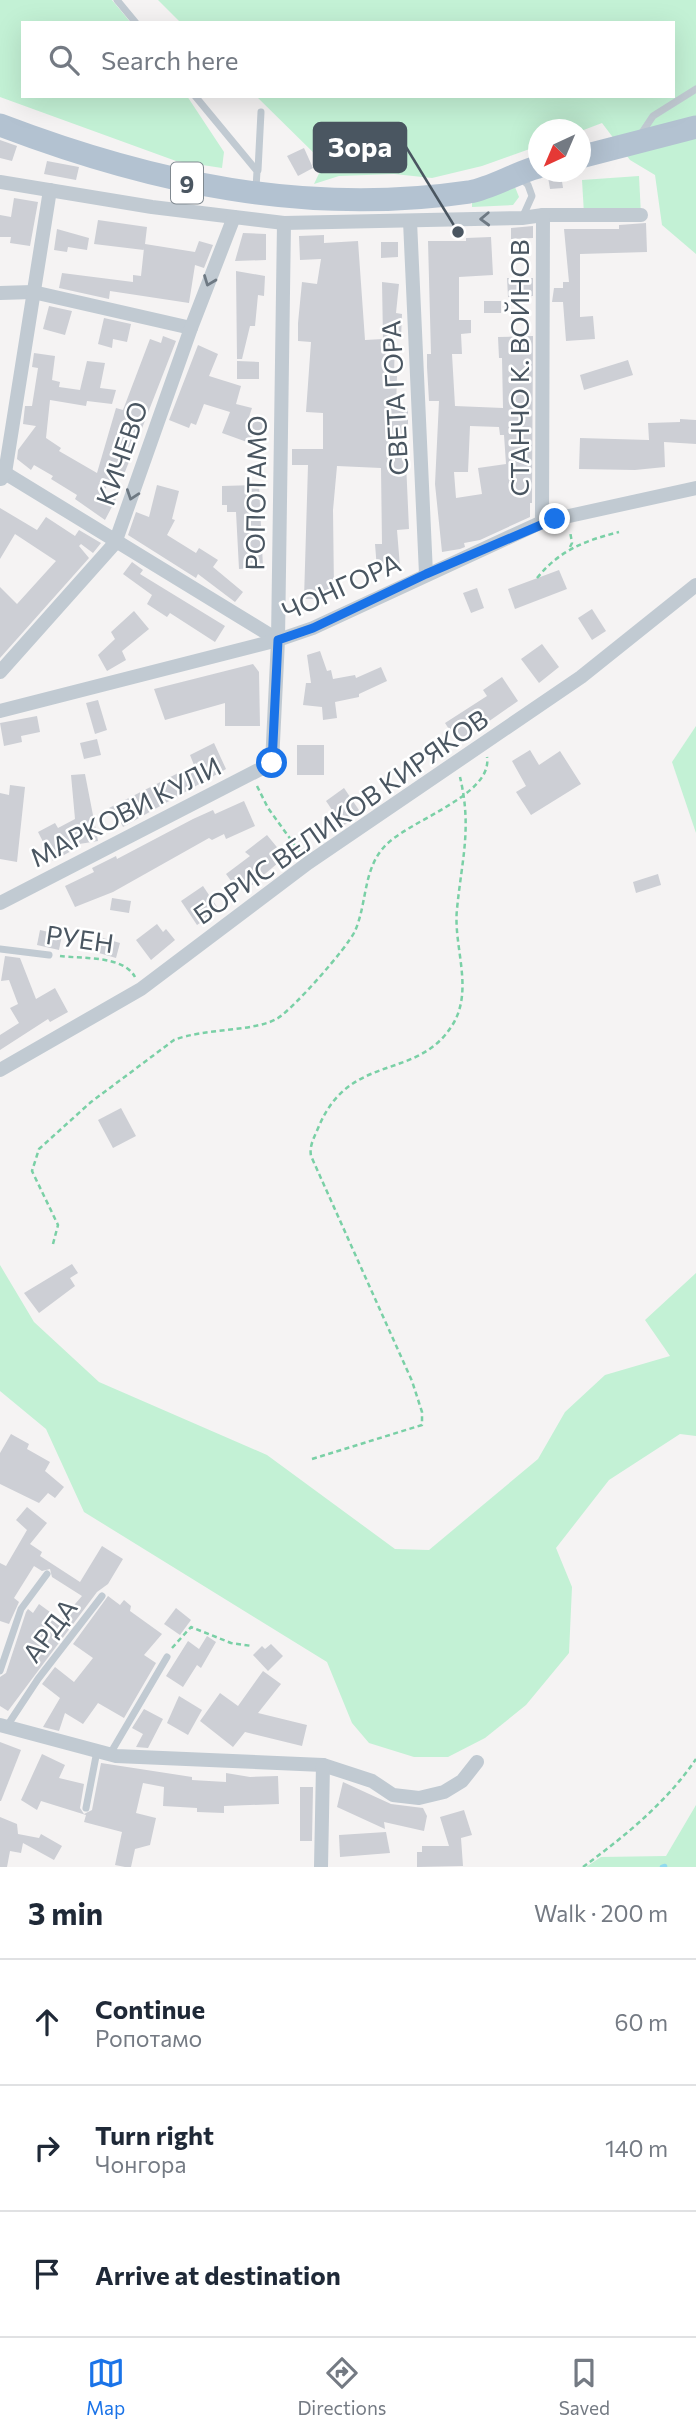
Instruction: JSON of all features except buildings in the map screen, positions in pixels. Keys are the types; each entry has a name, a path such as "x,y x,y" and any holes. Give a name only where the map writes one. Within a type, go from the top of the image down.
{"main road":[{"name":"9","path":"0,125 198,186 381,209 472,191 528,170"},
{"path":"591,154 696,127"}],"street":[{"path":"0,182 284,223 381,209 410,221 542,215 641,215"},
{"path":"50,190 2,474 278,640"},
{"name":"СТАНЧО К. ВОЙНОВ","path":"542,215 549,520"},
{"name":"КИЧЕВО","path":"0,672 115,543 191,328 234,217"},
{"name":"СВЕТА ГОРА","path":"410,221 426,574"},
{"name":"РОПОТАМО","path":"272,763 278,640 284,223"},
{"path":"0,293 33,292 191,328"},
{"name":"ЧОНГОРА","path":"0,711 278,640 313,628 549,520 696,487"},
{"name":"БОРИС ВЕЛИКОВ КИРЯКОВ","path":"0,1070 141,989 308,863 581,677 696,585"},
{"name":"МАРКОВИ КУЛИ","path":"0,903 272,763"},
{"path":"3,1725 103,1752 323,1765 372,1781 393,1795 419,1798 444,1792 462,1781 477,1762"},
{"path":"321,1867 323,1765"}],"lane":[{"path":"117,0 134,21"},
{"path":"635,143 653,116 696,89"},
{"path":"197,98 257,171"},
{"path":"256,195 261,112"},
{"path":"515,173 528,184 532,196 522,218"},
{"name":"РУЕН","path":"0,949 48,955"},
{"path":"0,1671 20,1609 47,1574"},
{"name":"АРДА","path":"3,1725 102,1596"},
{"path":"86,1808 103,1752 167,1657"}],"path":[{"path":"549,520 566,525 571,533 572,543 568,550"},
{"path":"537,578 551,561 582,541 619,532"},
{"path":"53,1244 58,1225 32,1171 39,1149 91,1102 174,1040 189,1034 277,1019 344,948 355,930 370,870 383,848 400,832 464,796 485,774 488,761 484,744"},
{"path":"312,1459 422,1425 422,1412 412,1381 311,1156 310,1147 323,1117 351,1082 381,1068 402,1064 425,1052 453,1024 461,1007 463,987 457,910 468,810 455,764"},
{"path":"251,774 268,808 308,863"},
{"name":"РУЕН","path":"48,955 118,963 130,969 141,989"},
{"path":"167,1657 191,1627 231,1643 252,1646"},
{"path":"583,1867 626,1835 682,1779 696,1759"}],"green space":[{"path":"0,0 112,0 129,21 21,21 21,98 188,98 224,152 222,168 176,161 0,97"},
{"path":"158,0 696,0 696,254 662,225 655,175 630,160 602,123 591,127 591,119 528,119 528,150 482,166 432,178 394,174 339,176 314,184 324,163 258,98 675,98 675,21 179,21"},
{"path":"639,176 641,215 584,214 582,182 591,182 591,179"},
{"path":"515,187 519,197 513,205 472,207 472,198"},
{"path":"696,726 696,833 672,762"},
{"path":"0,1265 34,1322 99,1382 267,1455 395,1549 429,1550 538,1459 565,1412 605,1375 670,1356 645,1320 696,1273 696,1436 680,1434 609,1480 556,1548 572,1587 569,1653 526,1705 485,1738 448,1757 414,1757 369,1743 352,1723 327,1662 84,1512 46,1429 0,1391"},
{"path":"696,1805 696,1867 586,1867 601,1857 666,1856"}],"place":[{"name":"Зора","path":"458,232"}],"route":[{"path":"272,763 278,640 313,628 426,574 542,522 555,519"}]}
